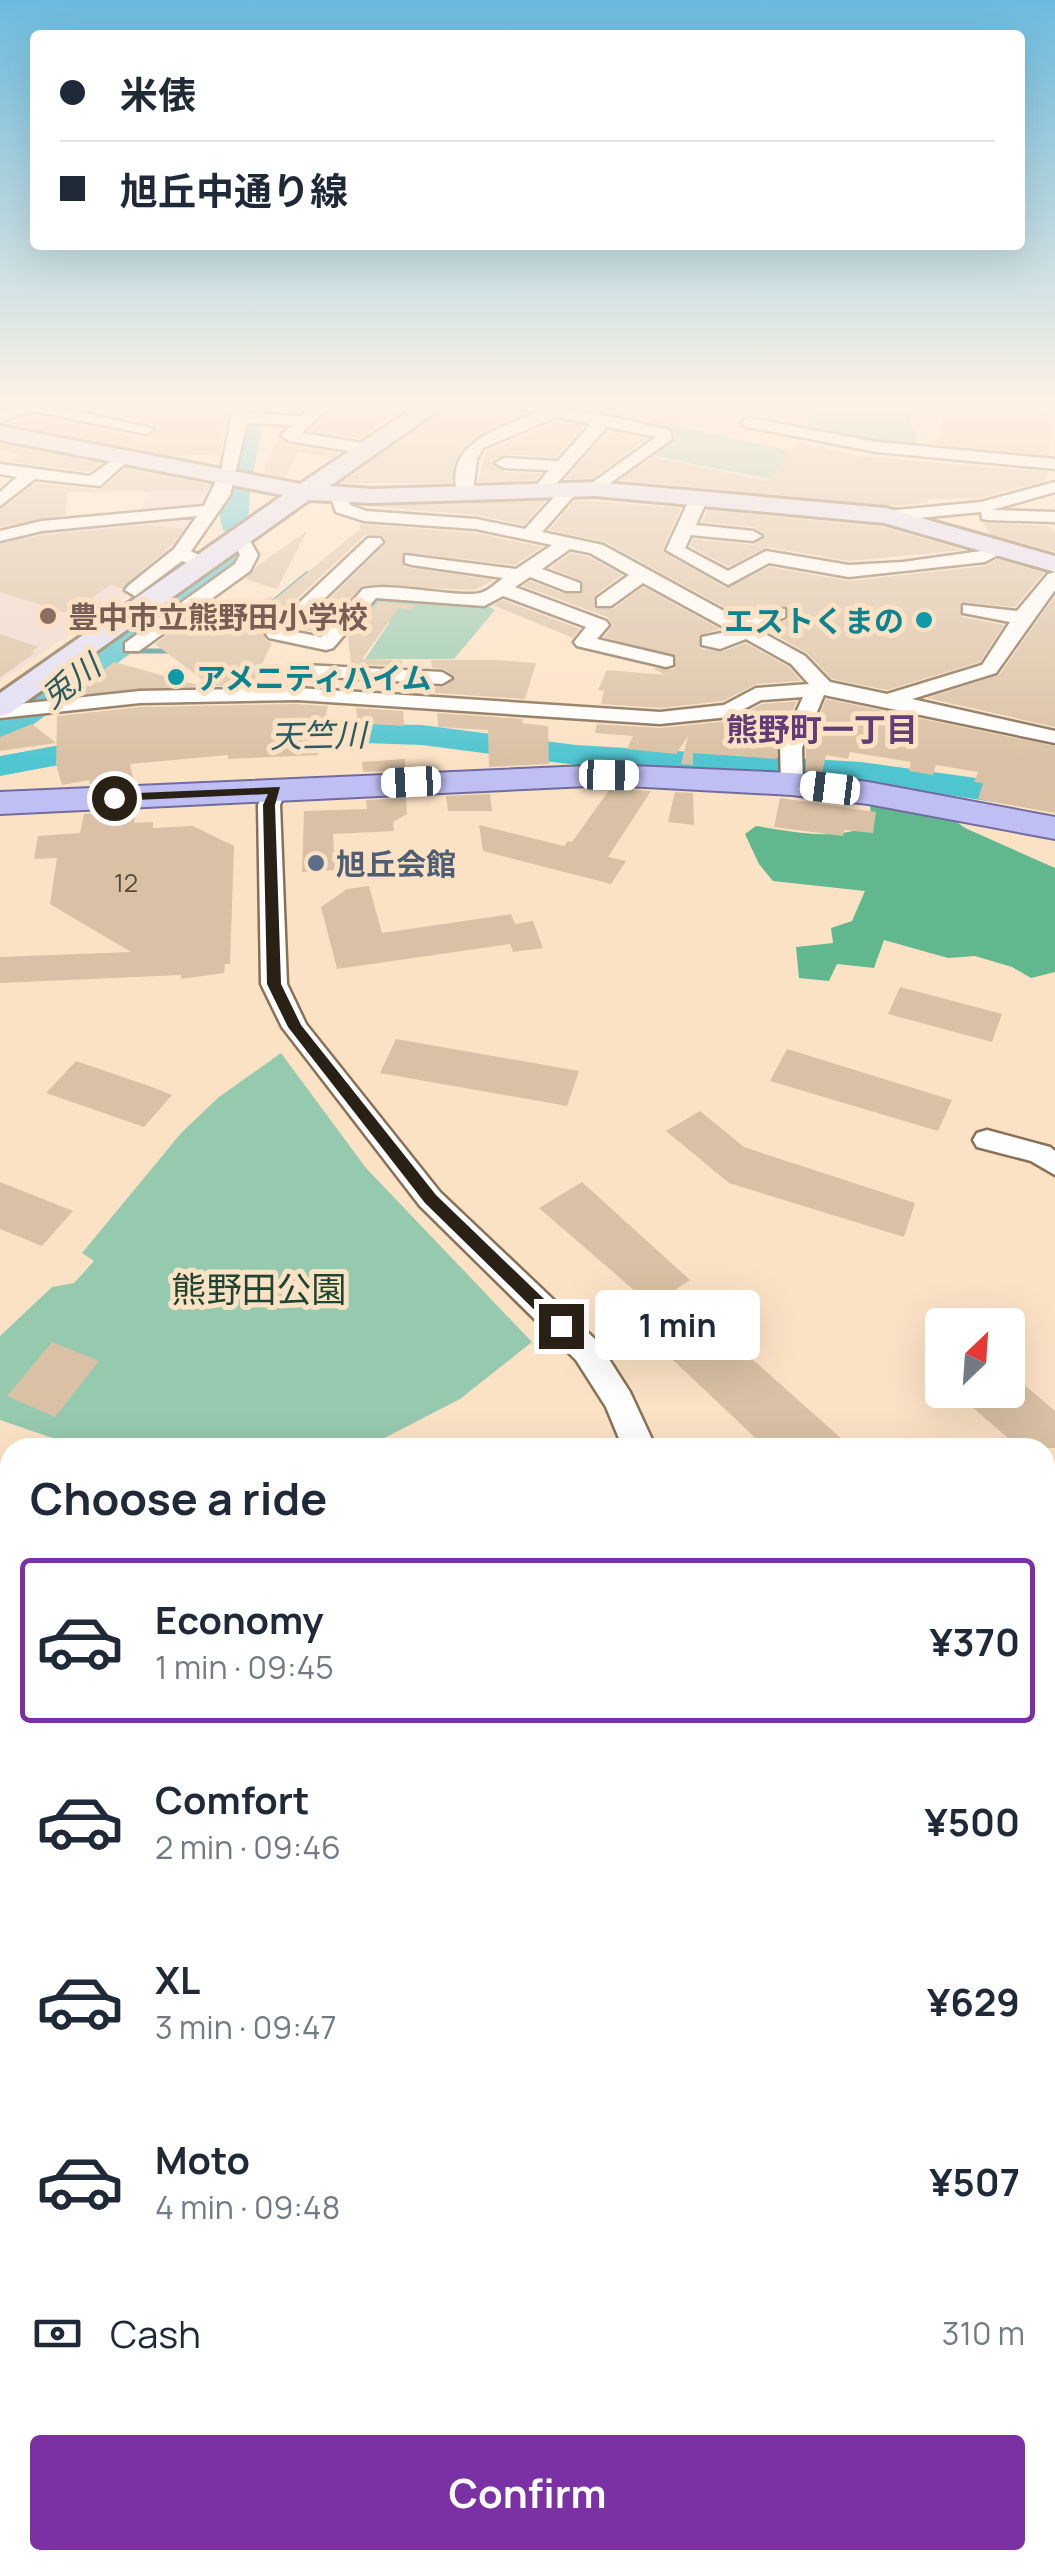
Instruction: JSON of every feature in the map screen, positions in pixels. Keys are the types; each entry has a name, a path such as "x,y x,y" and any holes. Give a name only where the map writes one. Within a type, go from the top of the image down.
{"main road":[{"path":"0,803 594,775 792,773 1055,828"}],"street":[{"path":"0,536 55,523"},
{"path":"7,710 192,557 207,523"},
{"path":"135,590 192,557 240,538 261,523"},
{"path":"392,592 428,523"},
{"path":"458,523 596,549 798,660 820,681 791,748 792,773"},
{"path":"529,535 540,523"},
{"path":"688,523 675,550 728,579 766,557 849,571 903,568 998,550"},
{"path":"944,523 972,523"},
{"path":"953,524 998,550 1055,564"},
{"path":"685,529 754,536"},
{"path":"132,647 246,565 249,552 240,538"},
{"path":"374,542 276,634 326,644 370,593 484,600 568,543"},
{"path":"604,602 640,571 681,554"},
{"path":"412,559 523,572 573,587"},
{"path":"890,698 988,668 1055,578"},
{"path":"500,588 598,626 584,642 666,661"},
{"path":"309,603 354,611"},
{"path":"970,609 1022,618"},
{"path":"709,641 720,643 778,614"},
{"path":"298,694 318,643"},
{"path":"588,666 604,646"},
{"path":"304,671 445,669 434,701"},
{"path":"7,710 43,710 140,697 298,694 660,718 729,711 756,694 819,688 890,698 1055,737"},
{"path":"275,790 269,805 274,984 295,1027 430,1199 587,1351 619,1401 636,1438"},
{"path":"987,1140 1040,1154 1055,1166"}],"shaded area":[{"name":"豊中市立熊野田小学校","path":"117,523 194,523 163,560 124,549 81,577 131,593 0,681 0,539"}],"green space":[{"path":"394,596 484,604 495,610 454,659 365,659 390,622 358,617 371,598"},
{"path":"870,800 942,811 965,828 1055,868 1055,972 1031,978 1012,967 975,956 948,958 884,940 874,968 837,964 829,981 799,978 796,947 833,943 831,928 852,921 865,891 773,881 759,864 745,834 756,826 815,834 845,833 871,823"},
{"name":"熊野田公園","path":"281,1053 366,1168 532,1342 460,1399 384,1438 52,1438 0,1420 0,1336 52,1287 74,1283 94,1261 82,1253 182,1132 219,1097"}],"building":[{"path":"555,523 674,523 662,551 726,588 770,567 849,581 985,566 998,559 1044,573 1015,607 960,602 962,617 1004,625 980,662 887,690 832,679 807,653 765,629 788,619 788,606 770,606 742,617 605,542 549,530"},
{"path":"711,523 840,523 883,527 964,550 849,561 767,547 728,567 690,546 693,539 753,545 766,535 753,527"},
{"path":"983,523 1048,526 1055,532 1055,552 990,534"},
{"path":"360,524 475,533 542,547 515,565 403,552 404,567 494,580 474,590 363,585 320,633 299,629 387,542 380,534 365,535 263,631 272,643 252,685 211,686 155,644 167,635 273,596 270,603 360,529"},
{"path":"147,525 184,529 170,547 122,589 111,585 69,614 0,592 0,544 43,535"},
{"path":"307,531 277,589 245,579 257,566"},
{"path":"571,553 589,557 622,575 595,595 594,609 613,609 643,587 720,629 699,635 701,649 721,652 746,643 789,667 801,681 756,684 723,701 660,708 601,704 604,691 598,690 607,670 665,675 653,668 674,669 677,657 604,637 613,625 607,617 523,586 530,581 565,594 583,594 583,581 550,568"},
{"path":"1055,596 1055,727 927,698 999,675"},
{"path":"503,600 580,629 573,638 493,605"},
{"path":"378,602 417,605 412,610 399,608 362,659 402,660 402,666 351,664 348,636"},
{"path":"0,634 38,647 0,677"},
{"path":"431,660 536,663 525,699 435,693 434,687 444,687 456,677 444,669 432,668"},
{"path":"114,662 201,686 71,695"},
{"path":"826,699 1055,746 1055,813 978,799 983,783 974,782 978,772 936,765 933,775 909,771 911,762 850,752 848,759 826,755 822,773 806,771 806,749"},
{"path":"797,701 777,746 777,759 693,753 693,765 681,764 688,736 676,754 627,749 633,736 595,733 597,724 660,728 729,721 762,704"},
{"path":"328,706 318,755 228,759 228,755 130,764 134,782 89,784 90,780 62,785 56,764 57,716 140,707"},
{"path":"356,708 403,711 404,726 358,723"},
{"path":"437,713 523,719 522,723 548,726 549,764 489,767 488,730 438,727"},
{"path":"32,724 56,743 0,751 0,737"},
{"path":"405,759 405,770 363,772 362,762"},
{"path":"610,789 651,791 608,857 626,861 611,884 483,851 479,825 564,846 572,842"},
{"path":"675,792 693,793 694,825 668,822"},
{"path":"490,794 492,811 448,811 446,796"},
{"path":"406,798 407,814 393,822 394,831 333,834 335,870 302,872 304,811 367,809 366,800"},
{"path":"780,798 876,812 873,833 844,830 843,836 774,827"},
{"path":"136,811 134,823 153,822 153,828 193,826 234,846 230,964 225,964 224,973 181,979 181,975 0,983 0,957 131,952 50,904 57,858 34,859 38,836 80,833 84,814"},
{"path":"369,886 382,933 511,914 515,924 533,921 543,948 513,952 510,944 337,969 321,907 347,889"},
{"path":"900,987 1002,1014 992,1042 888,1014"},
{"path":"396,1039 579,1071 567,1106 380,1073"},
{"path":"787,1049 952,1100 938,1131 770,1081"},
{"path":"76,1061 172,1095 144,1127 46,1093"},
{"path":"700,1111 744,1147 915,1203 904,1237 729,1183 666,1131"},
{"path":"0,1182 73,1211 42,1246 0,1229"},
{"path":"582,1182 690,1280 675,1290 841,1438 755,1438 656,1344 679,1329 539,1208"},
{"path":"52,1342 99,1361 55,1417 7,1396"},
{"path":"1025,1385 1055,1411 1055,1438 1008,1438 973,1408 1025,1408"}],"waterway":[{"name":"兎川","path":"0,733 227,569 236,557"},
{"path":"272,603 307,574"},
{"path":"133,651 171,651"},
{"name":"天竺川","path":"258,732 422,735 576,755 861,772 1055,800"},
{"name":"天竺川","path":"0,766 121,744"}],"place":[{"name":"豊中市立熊野田小学校","path":"48,616"},
{"name":"エストくまの","path":"924,620"},
{"name":"アメニティハイム","path":"176,677"},
{"name":"旭丘会館","path":"316,863"}],"district":[{"name":"熊野町一丁目","path":"822,729"}],"route":[{"path":"114,798 275,790 269,805 274,984 295,1027 430,1199 561,1326"}]}
